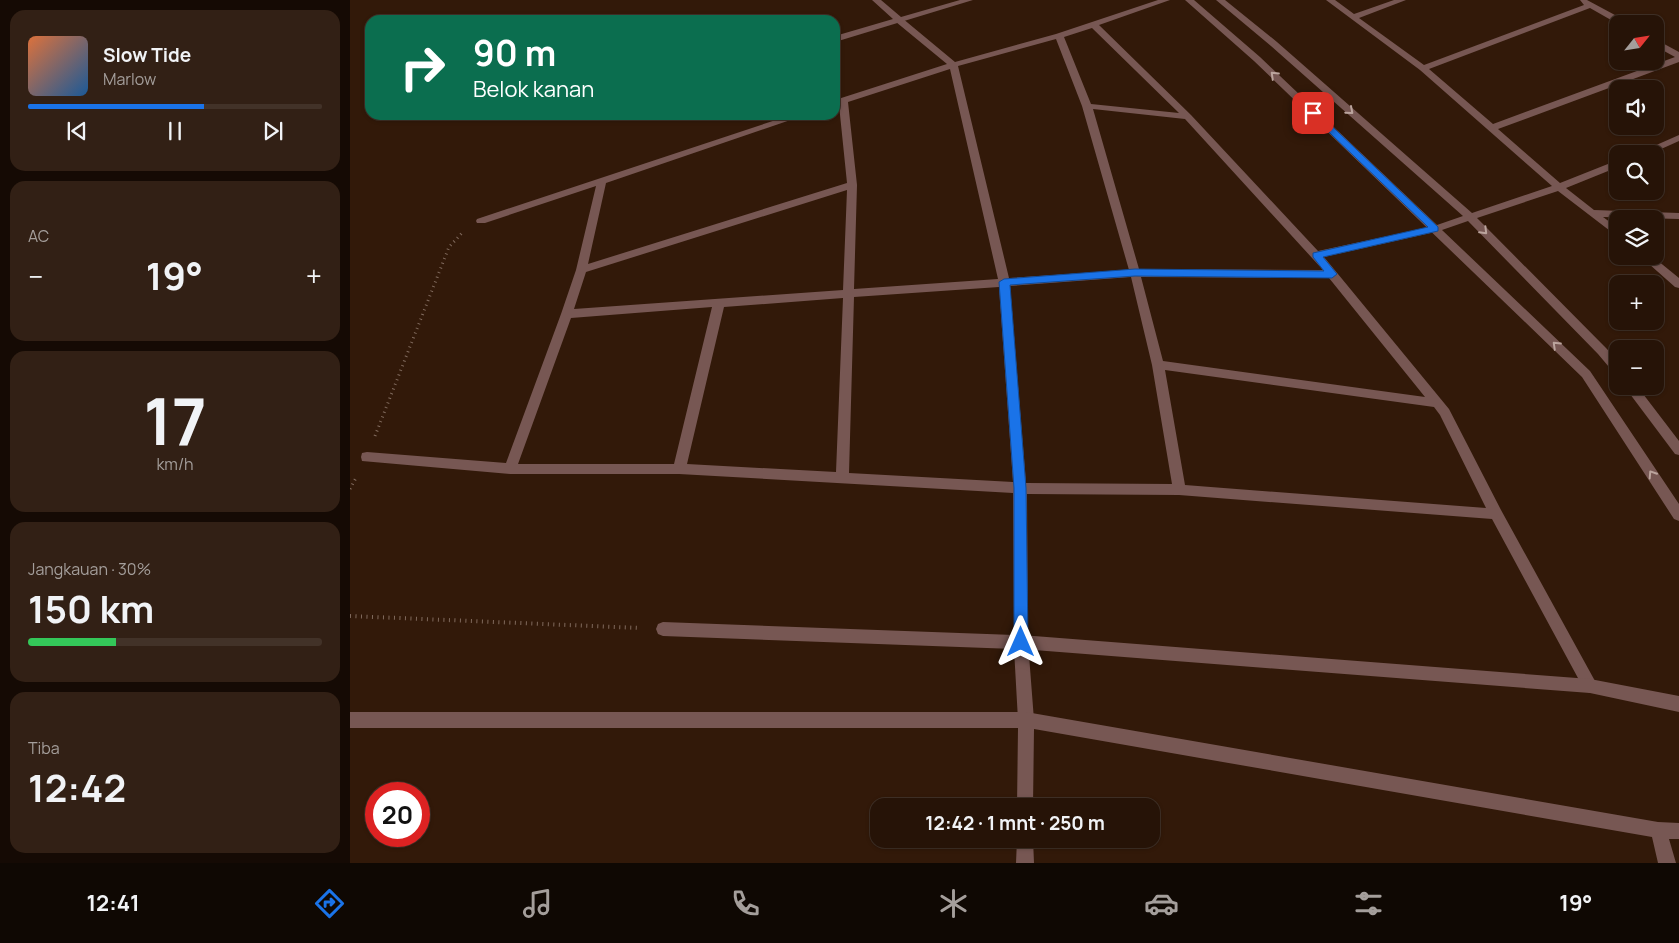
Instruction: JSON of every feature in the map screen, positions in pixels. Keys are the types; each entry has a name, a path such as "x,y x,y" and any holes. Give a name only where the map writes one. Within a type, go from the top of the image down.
{"street":[{"path":"876,0 953,65 1004,282 1020,488 1021,642 1026,720 1026,798"},
{"path":"840,38 968,0"},
{"path":"840,102 953,65 1059,36 1166,0"},
{"path":"1189,0 1257,59 1586,374 1679,515"},
{"path":"1220,0 1274,44 1470,217 1609,359"},
{"path":"1330,0 1423,68 1609,227"},
{"path":"1353,17 1402,0"},
{"path":"1582,0 1609,15"},
{"path":"1423,68 1590,5"},
{"path":"1093,24 1188,117 1316,255 1445,412 1496,514 1590,686"},
{"path":"1059,36 1087,106 1135,273 1158,365 1179,490"},
{"path":"1664,48 1679,58"},
{"path":"1492,128 1679,58"},
{"path":"1087,106 1188,117"},
{"path":"840,108 852,185 842,477"},
{"path":"481,221 785,120"},
{"path":"1662,145 1679,138"},
{"path":"1316,255 1435,229 1560,187 1609,167"},
{"path":"510,469 567,314 581,270 602,180"},
{"path":"581,270 852,185"},
{"path":"1591,213 1679,216"},
{"path":"1656,265 1679,284"},
{"path":"567,314 1135,273 1332,274"},
{"path":"679,469 719,303"},
{"path":"1158,365 1437,403"},
{"path":"1637,395 1679,450"},
{"path":"367,457 510,469 679,469 1020,488 1179,490 1496,514"},
{"path":"663,629 1021,642 1590,686 1679,704"},
{"path":"350,720 1026,720 1658,830 1679,831"},
{"path":"1658,830 1667,863"},
{"path":"1025,848 1025,863"}],"path":[{"path":"367,457 449,247 461,234 481,221"},
{"path":"350,616 663,629"}],"route":[{"path":"1021,642 1020,488 1004,282 1135,273 1332,274 1316,255 1435,229 1313,113"}]}
